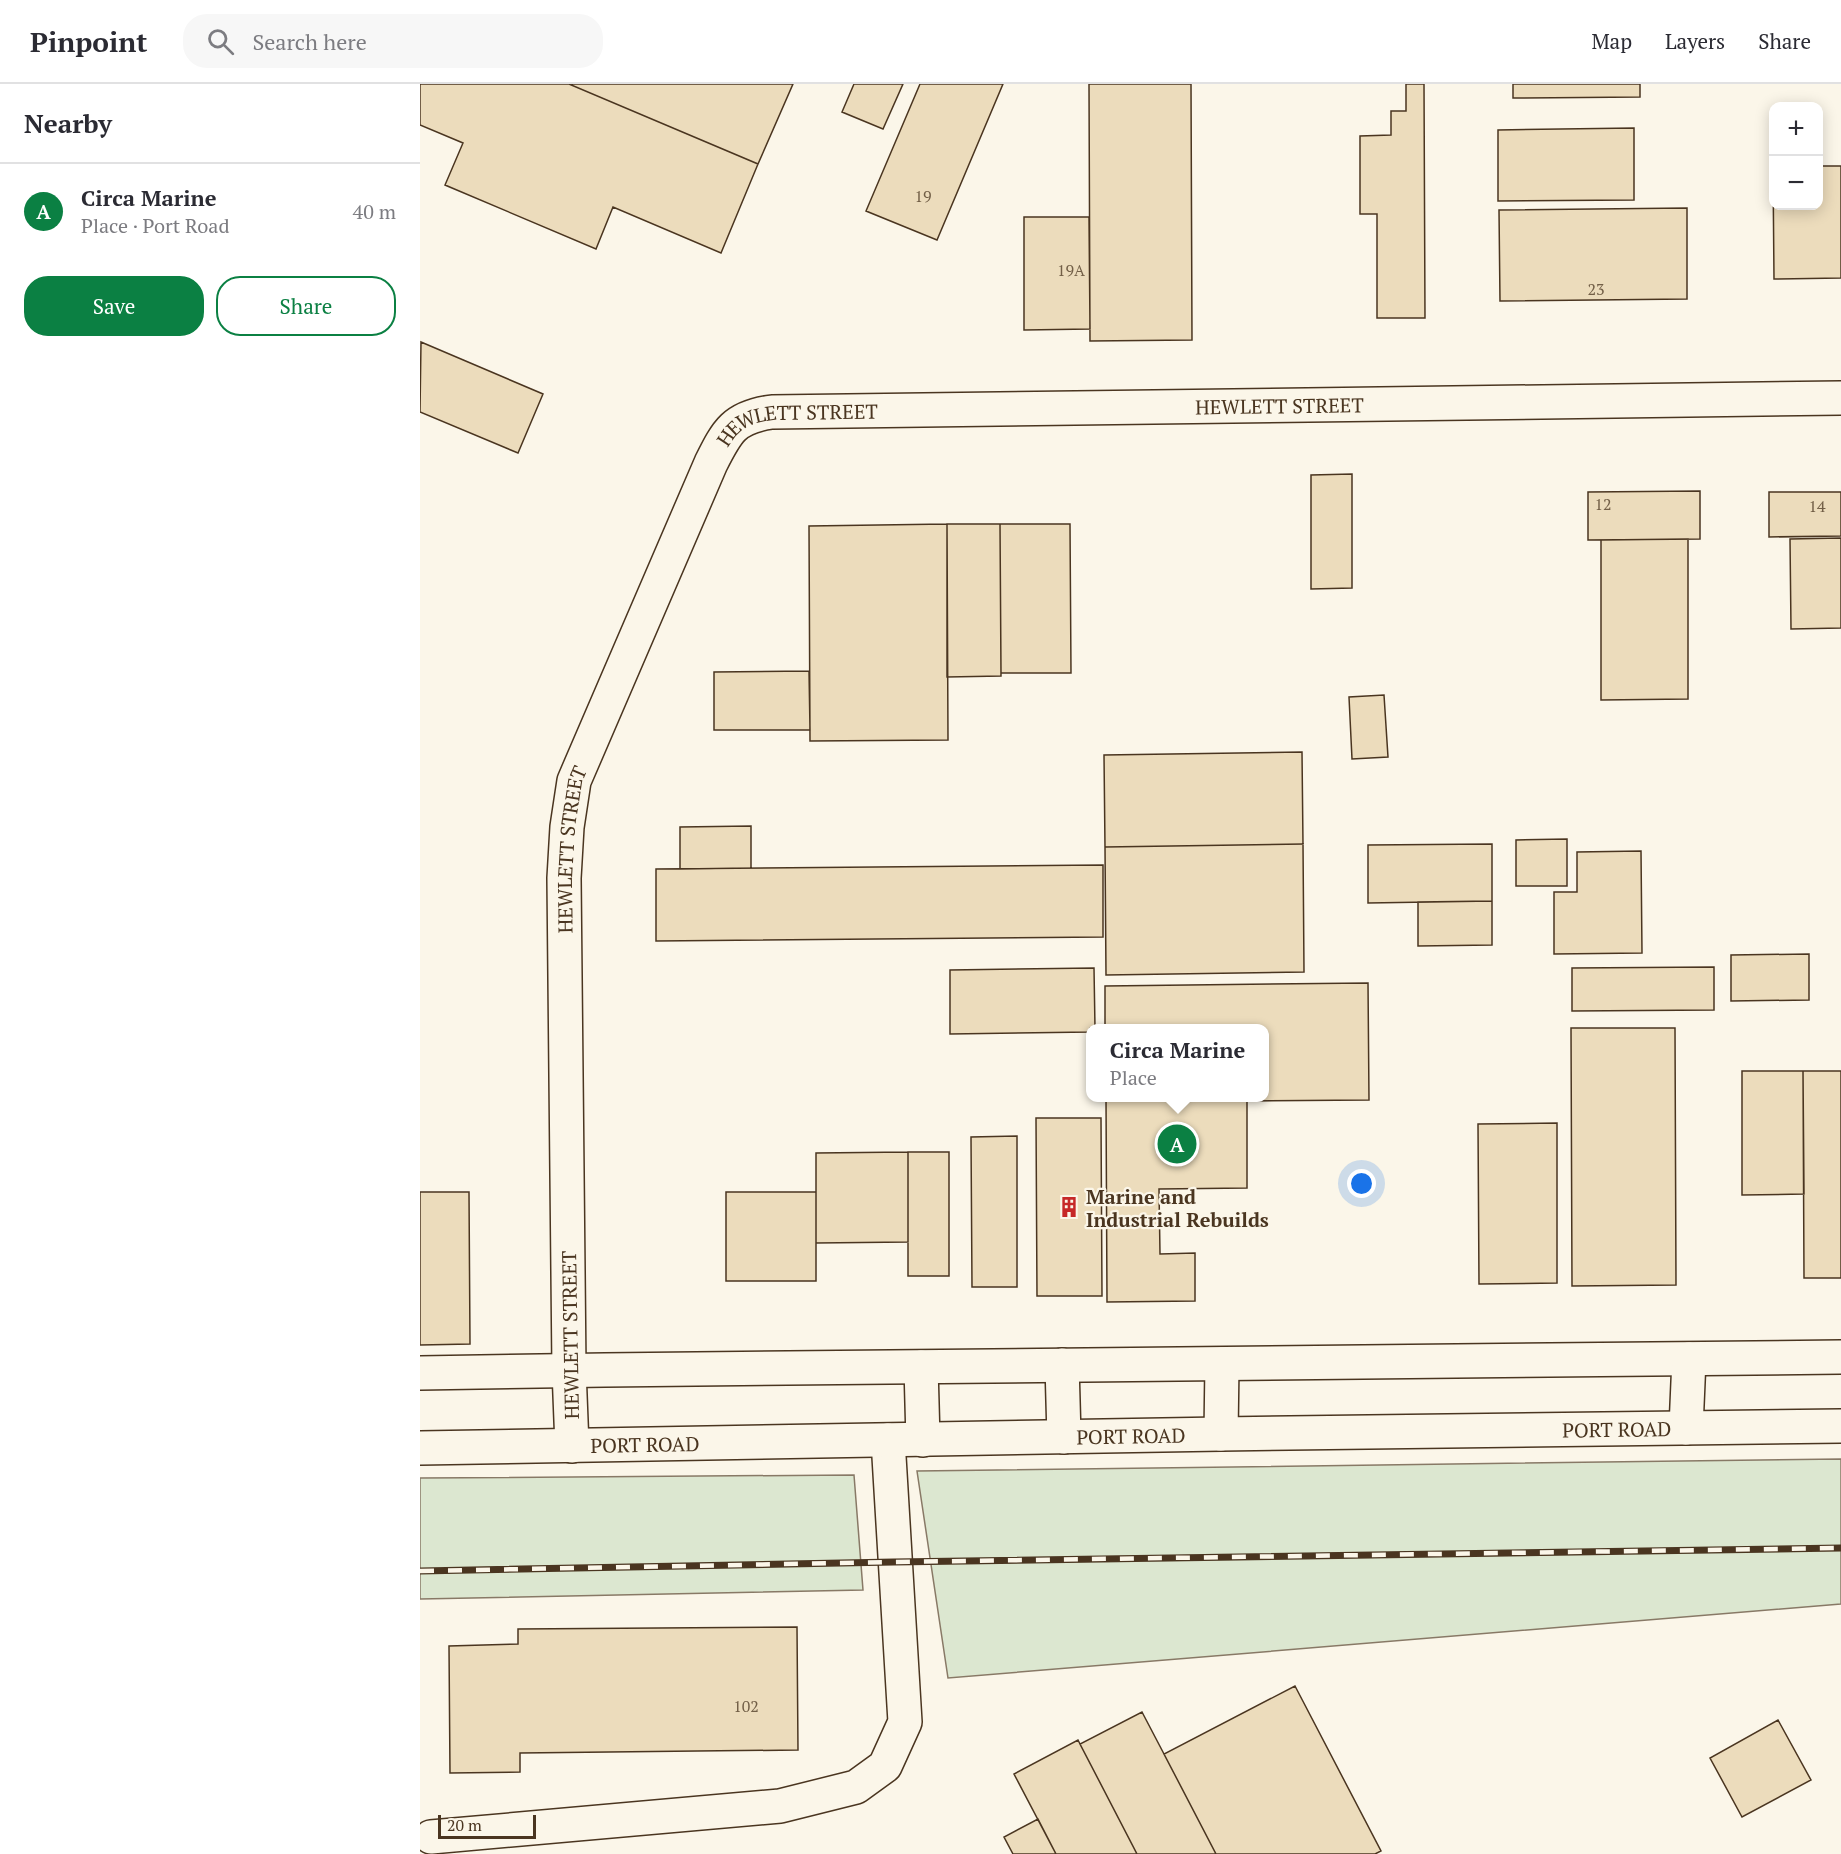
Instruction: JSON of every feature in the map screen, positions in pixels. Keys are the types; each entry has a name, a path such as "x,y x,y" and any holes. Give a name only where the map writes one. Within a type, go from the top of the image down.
{"street":[{"name":"HEWLETT STREET","path":"572,1446 569,1370 564,878 567,827 574,781 711,463 722,440 737,422 758,414 772,412 1841,398"},
{"path":"420,1373 1841,1357"},
{"path":"1686,1428 1689,1359"},
{"path":"1221,1434 1222,1364"},
{"path":"1062,1365 1064,1437"},
{"path":"921,1367 923,1440"},
{"name":"PORT ROAD","path":"420,1448 1841,1426"},
{"path":"431,1837 780,1806 856,1787 885,1766 905,1722 888,1440"}],"green space":[{"path":"1841,1459 1841,1604 948,1678 917,1471"},
{"path":"854,1475 863,1590 420,1599 420,1478"}],"building":[{"path":"420,84 569,84 758,164 721,253 613,207 596,249 445,185 463,143 420,125"},
{"path":"569,84 793,84 758,164"},
{"path":"854,84 903,84 883,129 842,112"},
{"path":"920,84 1003,84 937,240 866,211"},
{"path":"1089,84 1191,84 1192,340 1090,341"},
{"path":"1406,84 1424,84 1425,318 1377,318 1377,214 1360,214 1360,136 1391,135 1391,111 1406,111"},
{"path":"1513,84 1640,84 1640,97 1513,98"},
{"path":"1634,128 1634,200 1498,201 1498,130"},
{"path":"1823,166 1841,166 1841,278 1774,279 1773,210 1823,210"},
{"path":"1687,208 1687,299 1500,301 1499,210"},
{"path":"1024,217 1089,217 1090,329 1024,330"},
{"path":"421,342 543,394 518,453 420,412"},
{"path":"1352,474 1352,588 1311,589 1311,475"},
{"path":"1700,491 1700,539 1588,540 1588,492"},
{"path":"1769,492 1841,492 1841,536 1769,537"},
{"path":"947,524 1000,524 1001,676 947,677"},
{"path":"947,524 948,740 810,741 809,526"},
{"path":"1000,524 1070,524 1071,673 1001,673"},
{"path":"1841,538 1841,628 1791,629 1790,539"},
{"path":"1688,539 1688,699 1601,700 1601,540"},
{"path":"809,671 810,730 714,730 714,672"},
{"path":"1384,695 1388,757 1352,759 1349,697"},
{"path":"1302,752 1303,844 1105,847 1104,755"},
{"path":"751,826 751,868 680,869 680,827"},
{"path":"1567,839 1567,886 1516,886 1516,840"},
{"path":"1303,844 1304,972 1106,975 1105,847"},
{"path":"1492,844 1492,901 1368,903 1368,845"},
{"path":"1641,851 1642,953 1554,954 1554,892 1577,892 1577,852"},
{"path":"1103,865 1103,937 656,941 656,869"},
{"path":"1492,901 1492,945 1418,946 1418,902"},
{"path":"1809,954 1809,1000 1731,1001 1731,955"},
{"path":"1714,967 1714,1010 1572,1011 1572,968"},
{"path":"1094,968 1095,1024 1086,1024 1086,1032 950,1034 950,970"},
{"path":"1368,983 1369,1100 1269,1101 1269,1024 1105,1024 1105,986"},
{"path":"1571,1028 1675,1028 1676,1285 1572,1286"},
{"path":"1742,1071 1803,1071 1804,1194 1742,1195"},
{"path":"1803,1071 1841,1071 1841,1278 1804,1278"},
{"path":"1106,1102 1247,1102 1247,1188 1159,1189 1160,1254 1195,1253 1195,1301 1107,1302"},
{"name":"Marine and Industrial Rebuilds","path":"1036,1118 1101,1118 1102,1296 1037,1296"},
{"path":"1557,1123 1557,1283 1479,1284 1478,1124"},
{"path":"1017,1136 1017,1287 972,1287 971,1137"},
{"path":"908,1152 949,1152 949,1276 908,1276"},
{"path":"908,1152 908,1242 816,1243 816,1153"},
{"path":"420,1192 469,1192 470,1344 420,1345"},
{"path":"726,1192 816,1192 816,1281 726,1281"},
{"path":"797,1627 798,1750 520,1753 520,1772 450,1773 449,1646 518,1644 518,1629"},
{"path":"1295,1686 1381,1851 1375,1854 1216,1854 1164,1754"},
{"path":"1142,1712 1216,1854 1137,1854 1080,1744"},
{"path":"1778,1720 1811,1780 1742,1817 1710,1758"},
{"path":"1078,1740 1137,1854 1056,1854 1014,1774"},
{"path":"1038,1819 1056,1854 1013,1854 1004,1837"}],"railway":[{"path":"420,1571 1841,1548"}],"place":[{"name":"Circa Marine","path":"1177,1144"},
{"name":"Marine and Industrial Rebuilds","path":"1069,1207"}]}
